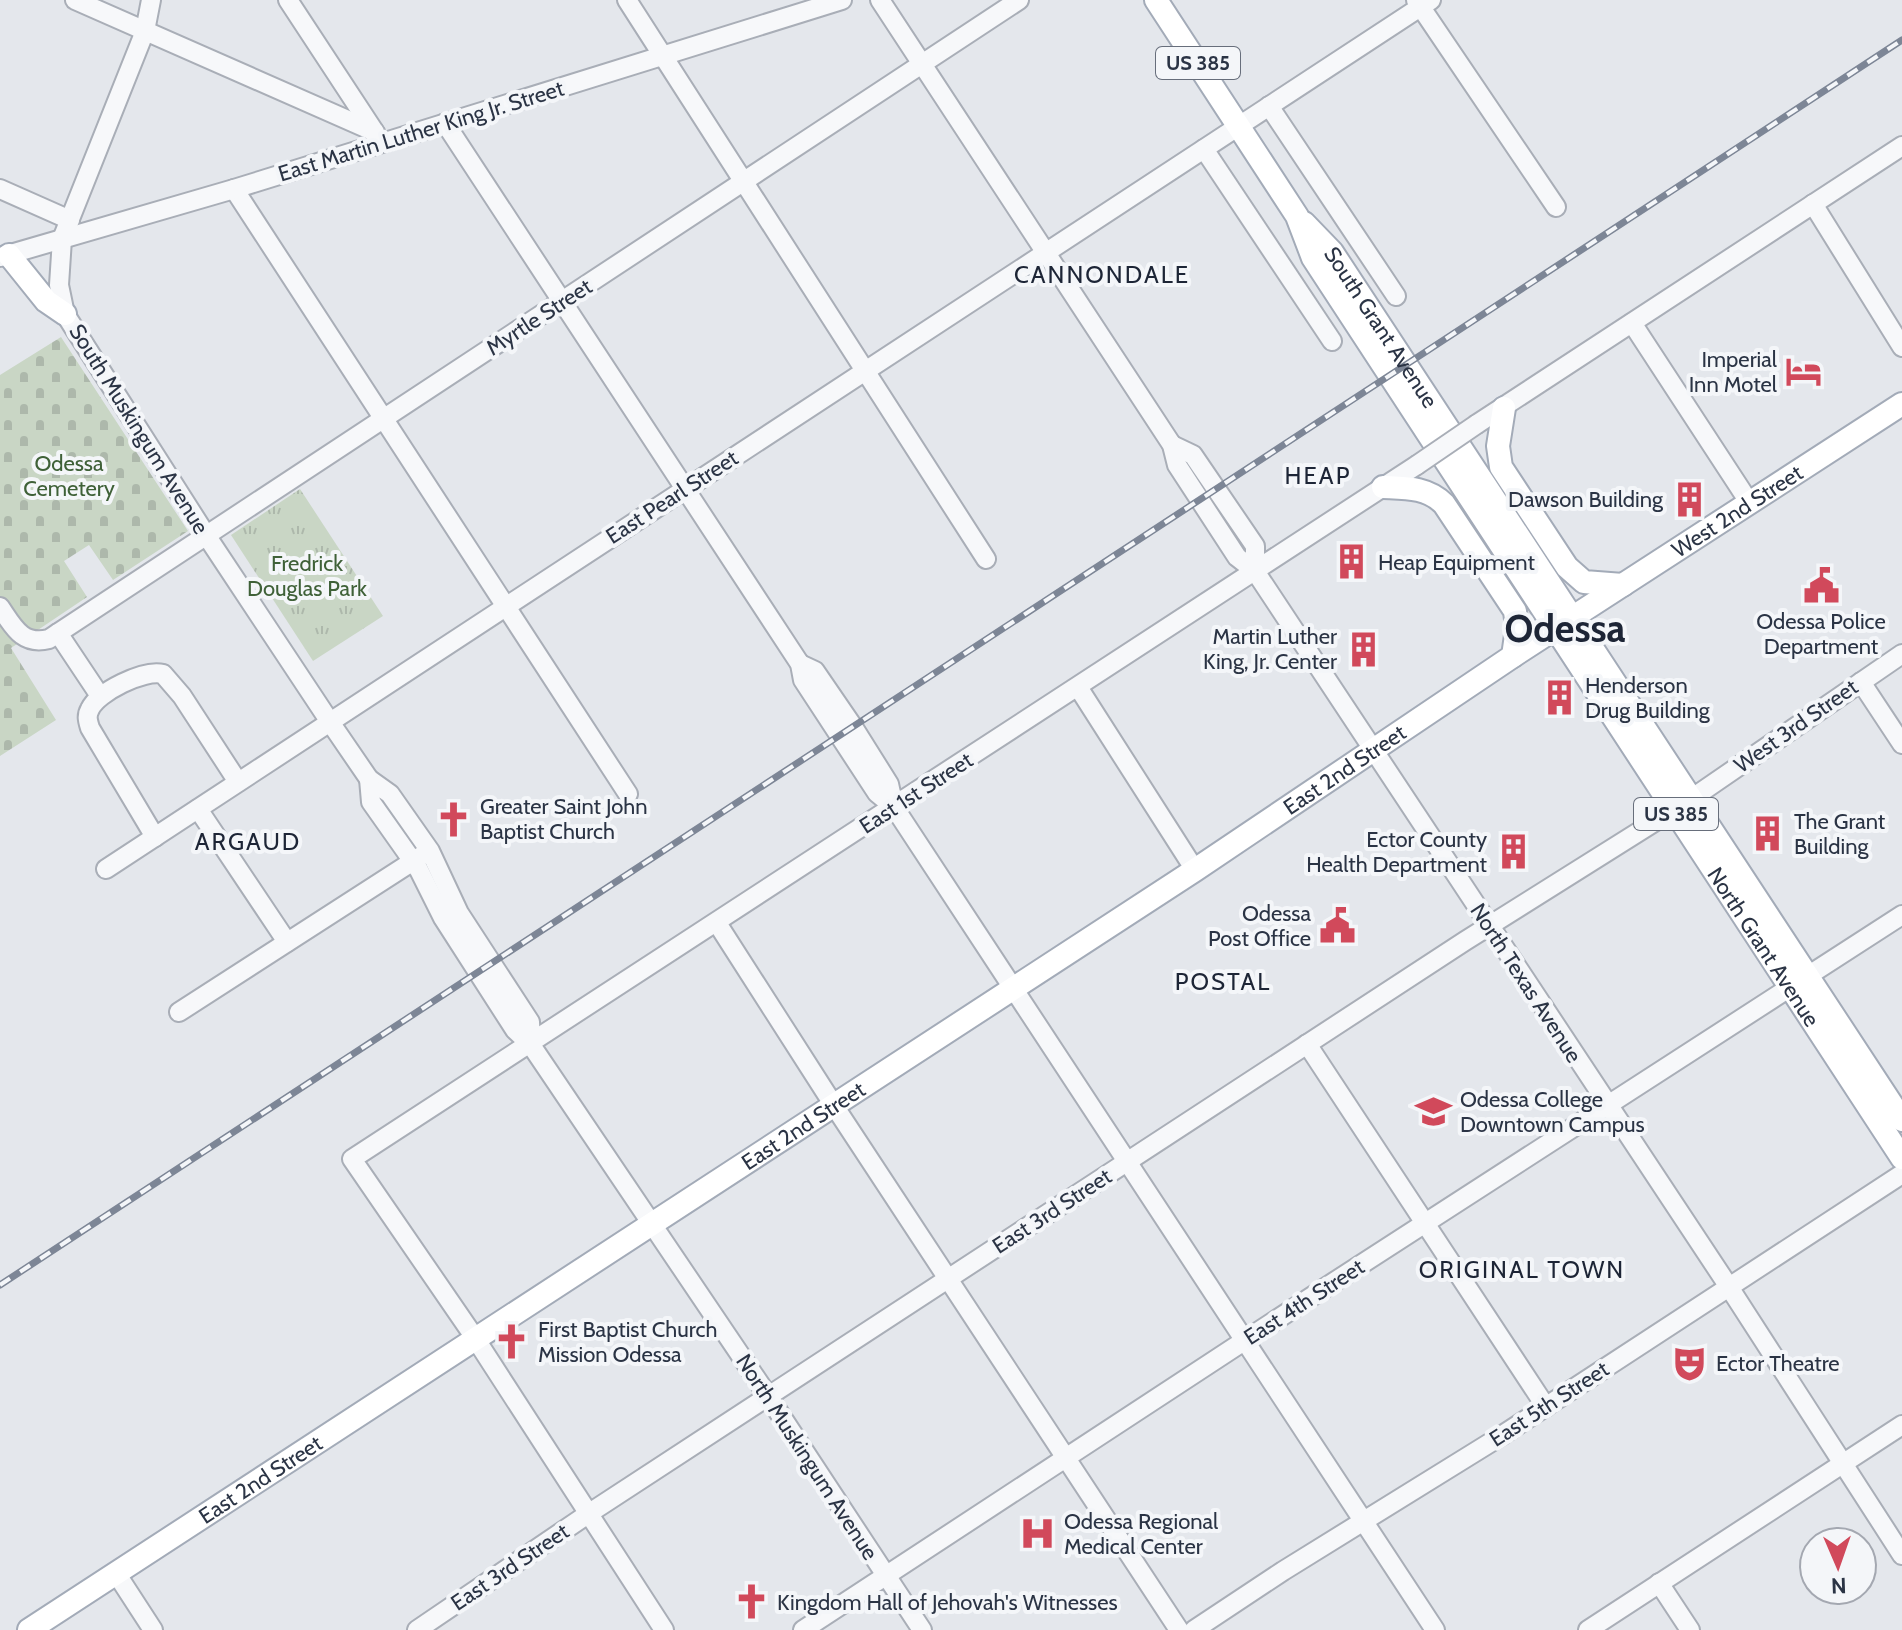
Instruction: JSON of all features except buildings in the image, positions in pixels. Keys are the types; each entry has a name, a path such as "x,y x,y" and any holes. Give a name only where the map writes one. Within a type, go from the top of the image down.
{"main road":[{"name":"South Grant Avenue","path":"1156,0 1297,216 1332,252 1450,449"},
{"path":"4,256 46,301 65,314"},
{"name":"West 2nd Street","path":"1565,624 1902,404"},
{"path":"1504,408 1498,446 1501,467 1567,567 1584,582 1623,585"},
{"name":"North Grant Avenue","path":"1450,449 1798,981 1902,1158"},
{"path":"1383,487 1425,491 1438,498 1450,511 1515,611 1517,628 1513,656"},
{"name":"East 2nd Street","path":"29,1630 1195,870 1565,624"},
{"name":"North Grant Avenue","path":"1798,981 1902,1120"}],"street":[{"path":"75,0 378,138"},
{"name":"South Muskingum Avenue","path":"151,0 145,31 62,239 59,285 65,314 330,722 369,779 390,794 430,851 485,967"},
{"path":"288,0 378,138"},
{"path":"627,0 986,559"},
{"name":"East Martin Luther King Jr. Street","path":"4,256 234,189 378,138 445,123 842,0"},
{"path":"880,0 1172,445 1193,455 1255,546 1255,571"},
{"name":"Myrtle Street","path":"58,633 1019,0"},
{"path":"1423,2 1556,207"},
{"name":"East Pearl Street","path":"106,869 1423,2"},
{"path":"1269,106 1396,296"},
{"path":"445,123 800,664 815,671 852,725 889,784 894,807 1435,1630"},
{"name":"East 1st Street","path":"475,1338 352,1159 531,1045 1902,146"},
{"path":"1204,149 1332,341"},
{"path":"0,189 70,220"},
{"path":"234,189 628,794"},
{"path":"1813,204 1902,347"},
{"path":"1632,323 1749,502"},
{"name":"North Texas Avenue","path":"1255,571 1729,1287 1902,1555"},
{"path":"0,607 16,631 27,639 45,640 58,633 100,696"},
{"name":"West 3rd Street","path":"1682,804 1902,654"},
{"path":"155,837 90,728 87,718 89,711 100,696 148,673 163,674 182,696 238,782"},
{"path":"1861,682 1902,744"},
{"path":"1078,687 1195,870"},
{"name":"South Muskingum Avenue","path":"369,779 371,802 412,862 443,918 485,967"},
{"name":"East 3rd Street","path":"417,1630 588,1514 1488,925 1682,804"},
{"path":"198,809 287,942"},
{"path":"179,1012 430,851"},
{"name":"East 4th Street","path":"803,1630 1902,915"},
{"path":"717,923 1179,1630"},
{"name":"North Muskingum Avenue","path":"485,967 515,1030 531,1045 922,1630"},
{"path":"1307,1044 1546,1407"},
{"name":"East 5th Street","path":"1194,1630 1546,1407 1902,1174"},
{"path":"475,1338 664,1630"},
{"path":"1588,1630 1902,1425"},
{"path":"116,1573 153,1630"},
{"path":"1659,1583 1690,1630"}],"green space":[{"name":"Odessa Cemetery","path":"61,337 188,531 113,580 89,545 64,561 87,597 11,648 56,720 0,756 0,375"},
{"name":"Fredrick Douglas Park","path":"300,489 383,616 313,661 231,535"}],"railway":[{"path":"0,1285 1902,40"}],"place":[{"name":"Imperial Inn Motel","path":"1803,372"},
{"name":"Dawson Building","path":"1689,499"},
{"name":"Heap Equipment","path":"1352,562"},
{"name":"Odessa Police Department","path":"1821,585"},
{"name":"Martin Luther King, Jr. Center","path":"1363,649"},
{"name":"Henderson Drug Building","path":"1559,698"},
{"name":"Greater Saint John Baptist Church","path":"454,819"},
{"name":"The Grant Building","path":"1768,834"},
{"name":"Ector County Health Department","path":"1513,852"},
{"name":"Odessa Post Office","path":"1337,926"},
{"name":"Odessa College Downtown Campus","path":"1434,1112"},
{"name":"First Baptist Church Mission Odessa","path":"512,1342"},
{"name":"Ector Theatre","path":"1690,1363"},
{"name":"Odessa Regional Medical Center","path":"1038,1534"},
{"name":"Kingdom Hall of Jehovah's Witnesses","path":"751,1602"}],"district":[{"name":"CANNONDALE","path":"1102,274"},
{"name":"HEAP","path":"1318,475"},
{"name":"Odessa","path":"1565,628"},
{"name":"ARGAUD","path":"248,841"},
{"name":"POSTAL","path":"1223,981"},
{"name":"ORIGINAL TOWN","path":"1522,1269"}]}
